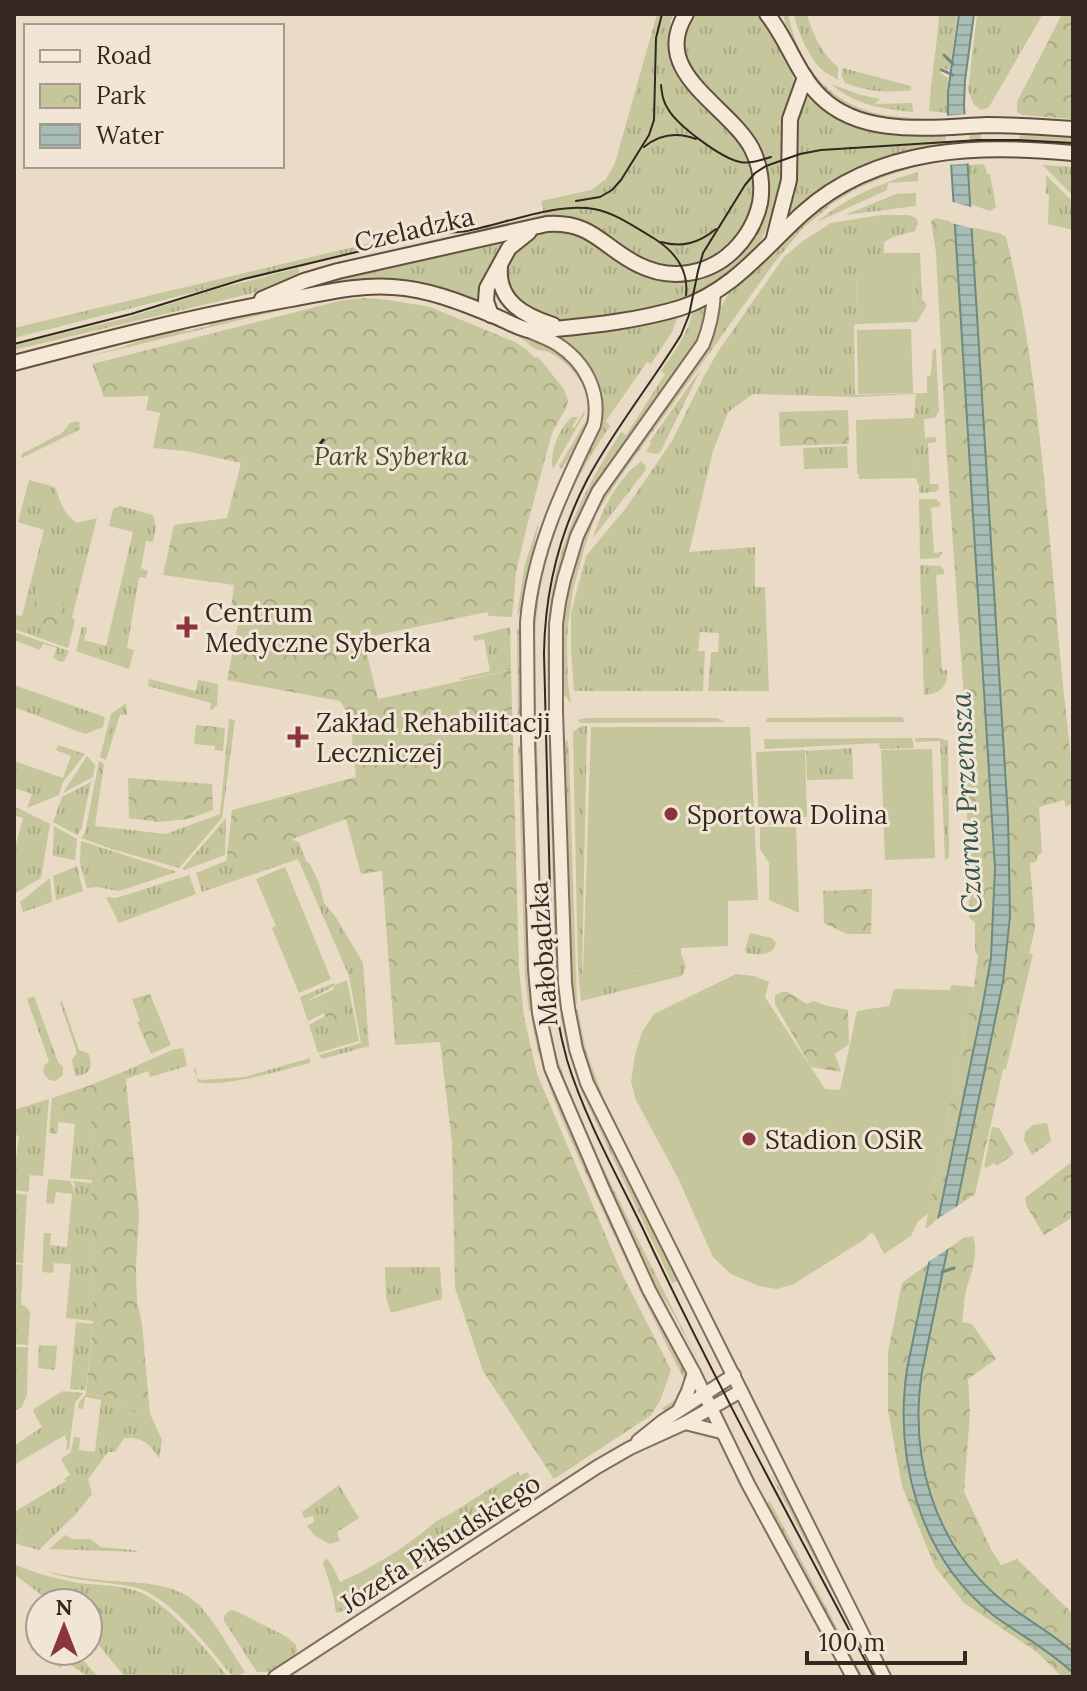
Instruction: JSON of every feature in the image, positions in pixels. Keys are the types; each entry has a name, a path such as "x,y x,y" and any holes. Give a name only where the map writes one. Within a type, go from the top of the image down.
{"main road":[{"path":"540,225 583,228 637,264 668,274 698,271 717,263 735,250 747,234 760,203 759,170 744,137 684,70 677,46 678,29 686,14"},
{"path":"772,17 794,61 812,88 844,113 872,123 927,128 985,125 1073,129"},
{"path":"773,243 789,180 790,119 805,77"},
{"path":"491,315 529,331 664,313 714,293 741,274 804,212 838,188 877,168 931,154 984,150 1073,153"},
{"name":"Czeladzka","path":"491,315 486,301 487,288 505,254 515,242 540,225"},
{"name":"Czeladzka","path":"249,306 270,294 338,271 540,225"},
{"path":"501,264 499,275 502,287 515,308 561,328"},
{"name":"Czeladzka","path":"14,363 249,306 350,288 393,286 426,291 491,315"}],"street":[{"name":"Małobądzka","path":"714,293 709,330 703,344 608,476 577,536 564,579 556,624 556,711 564,970 568,1008 587,1083 610,1132 884,1677"},
{"name":"Małobądzka","path":"529,331 557,344 578,361 588,375 597,414 558,499 538,556 527,622 535,969 546,1048 558,1087 649,1290 694,1373 721,1432 853,1677"},
{"path":"679,1410 694,1373"},
{"name":"Józefa Piłsudskiego","path":"630,1448 679,1410 734,1375"},
{"name":"Józefa Piłsudskiego","path":"275,1677 584,1474 741,1391"},
{"path":"685,1423 721,1432"}],"green space":[{"path":"657,14 673,14 669,45 677,71 734,137 748,161 754,189 746,222 728,247 702,262 672,266 657,264 625,249 584,221 562,216 535,218 467,235 466,233 544,214 541,201 591,190 606,179 615,163"},
{"path":"697,14 756,14 780,46 793,74 793,91 782,121 781,182 764,234 749,256 731,274 685,298 632,312 585,319 554,320 535,315 516,300 506,277 511,255 529,239 554,232 585,237 644,273 656,278 684,280 704,277 730,263 745,250 758,231 769,194 767,168 757,144 716,100 690,66 684,49 686,31"},
{"path":"783,14 788,14 808,65 830,91 879,114 934,122 872,116 830,97 811,77 791,38"},
{"path":"794,14 807,14 818,43 838,67 838,80 812,58"},
{"path":"939,14 957,14 950,71 943,68 940,73 948,78 947,113 929,111"},
{"path":"977,14 1043,14 989,107 982,110 974,105 968,90"},
{"path":"1062,14 1073,14 1073,119 1022,115 1017,112 1017,102"},
{"path":"843,68 911,86 911,90 878,91 854,86 845,83 841,75"},
{"path":"831,84 880,99 875,104 912,103 913,112 869,105"},
{"path":"809,96 838,116 981,132 981,141 913,149 877,162 795,212 789,210 792,150 802,106"},
{"path":"1024,132 1073,136 1073,147 1021,144 1019,136"},
{"path":"932,160 856,189 802,229 774,263 621,476 596,514 573,590 567,645 571,703 563,693 561,630 573,568 586,530 609,486 708,347 728,294 774,254 807,219 836,196 899,167"},
{"path":"982,164 990,174 996,207 990,211 970,204 968,165"},
{"path":"1043,165 1073,167 1073,196"},
{"path":"918,172 918,181 888,183 887,190 817,222 865,192 891,181"},
{"path":"1046,175 1073,202 1073,230 1048,224"},
{"path":"916,193 916,206 845,215 896,194"},
{"path":"881,215 916,218 915,231 884,242 884,253 920,253 922,299 927,305 914,322 913,267 856,268 855,395 927,393 927,376 931,373 933,349 936,349 939,411 935,418 924,419 925,438 936,437 936,442 928,443 930,484 938,484 939,488 936,492 919,493 914,418 916,394 855,397 753,394 728,412 713,451 689,552 755,547 755,587 765,587 769,691 708,691 711,652 718,652 719,633 700,632 698,651 705,651 703,691 574,691 571,613 586,556 626,508 672,441 719,350 784,257 831,223"},
{"path":"936,218 1006,237 1024,323 1037,410 1073,803 1066,807 1064,800 1039,807 1042,852 1036,862 1030,863 1035,928 975,1194 925,1229 978,955 975,952 975,923 969,917 965,713 936,252 931,221"},
{"path":"404,235 400,240 14,338 14,328"},
{"path":"510,237 477,302 417,283 385,280 339,284 293,294 292,291 346,274"},
{"path":"913,266 914,322 857,324 856,267"},
{"path":"298,268 300,277 253,293 14,350 14,345 126,318 217,289"},
{"path":"348,292 381,293 348,294 78,359 166,331 180,328 186,331 209,326 212,320"},
{"name":"Park Syberka","path":"364,298 430,307 515,342 535,358 538,357 564,389 568,401 552,433 528,522 516,572 512,617 489,616 487,612 363,638 378,699 511,670 519,969 524,1017 537,1074 622,1274 671,1370 660,1401 650,1416 554,1479 483,1371 455,1288 452,1143 440,1042 395,1045 382,871 361,874 346,819 226,864 232,810 356,777 350,717 340,701 227,680 239,619 230,617 234,585 163,575 174,525 227,518 241,463 186,451 153,448 160,413 146,410 149,396 104,397 92,364 343,300"},
{"path":"703,305 706,307 705,321 697,342 602,478 581,514 565,553 554,595 550,630 549,735 547,658 549,612 558,563 566,540 584,496 608,453 621,432 626,435 665,374 661,371 685,334 693,309"},
{"path":"464,310 523,333 561,356 576,370 586,388 591,408 590,416 581,441 561,469 559,466 588,417 588,398 579,379 565,363 547,351 536,349 521,338 464,313"},
{"path":"678,316 672,332 651,364 647,362 606,421 610,426 583,469 553,538 535,627 534,735 532,663 534,617 541,570 559,514 596,438 603,410 595,379 584,361 561,336"},
{"path":"911,329 913,393 858,394 857,330"},
{"path":"701,369 661,451 657,454 646,452 650,441"},
{"path":"585,410 553,469 552,456 559,434 572,417 578,417 574,428"},
{"path":"848,410 849,444 780,446 779,412"},
{"path":"915,418 916,478 859,479 856,420"},
{"path":"77,421 81,429 21,457 23,453 62,433 70,423"},
{"path":"847,446 848,468 804,469 803,448"},
{"path":"641,461 646,466 645,471 593,538 611,496"},
{"path":"29,480 55,487 66,512 77,523 97,518 72,617 75,621 68,648 14,629 14,615 22,616 44,530 18,522"},
{"path":"919,499 936,499 940,503 940,506 931,508 934,553 943,552 939,558 920,559"},
{"path":"120,506 153,515 156,527 153,542 146,541 141,568 148,571 146,578 139,577 127,648 134,650 129,669 76,651 82,627 87,628 84,640 106,646 133,532 109,526 113,509"},
{"path":"539,521 522,609 517,615 525,564"},
{"path":"920,565 940,566 944,570 944,574 936,575 942,670 947,670 946,681 939,691 924,695"},
{"path":"38,587 60,593 65,601 57,629 30,622"},
{"path":"510,627 511,670 461,680 490,671 484,639 474,641 473,636"},
{"path":"517,628 521,633 523,735 518,735"},
{"path":"14,632 69,651 61,662 53,658 57,648 43,644 40,650 14,640"},
{"path":"149,679 196,691 198,680 218,684 217,705 212,710 211,703 148,686"},
{"path":"14,685 105,717 103,727 85,734 14,707"},
{"path":"126,703 127,715 120,715 106,760 100,757 111,714"},
{"path":"902,717 905,722 766,722 768,718"},
{"path":"717,718 725,722 580,723 578,720"},
{"path":"229,719 235,720 222,818 179,868 81,838 85,833 99,761 104,764 95,826 166,834 220,814"},
{"path":"196,725 225,728 223,751 215,750 215,746 194,744"},
{"path":"587,726 582,978 583,965 678,967 680,950 686,967 682,976 581,1001 573,732"},
{"name":"Sportowa Dolina","path":"591,727 750,727 758,900 728,901 728,946 681,948 681,973 583,974"},
{"path":"912,738 914,748 880,749 879,743 765,749 764,739"},
{"path":"915,738 948,741 949,857 945,861 940,741 916,742"},
{"path":"563,740 568,741 569,756 577,1004 573,1004 569,938"},
{"path":"537,742 546,1008 541,967"},
{"path":"551,742 561,1006 555,962"},
{"path":"58,745 85,754 63,782 59,795 27,808 32,794 14,788 14,761 63,778 71,756 56,750"},
{"path":"523,745 533,1010 529,1011 525,977 518,747"},
{"path":"852,748 853,779 807,780 806,751"},
{"path":"932,749 935,858 885,860 881,750"},
{"path":"805,750 807,817 795,817 795,824 759,825 756,752"},
{"path":"87,756 95,765 93,777 63,793"},
{"path":"128,778 212,784 213,810 188,819 159,822 129,818"},
{"path":"91,782 81,830 77,835 53,822 62,797"},
{"path":"14,806 50,824 41,878 14,894 14,844 23,818 14,815"},
{"path":"226,818 225,855 184,870 183,868"},
{"path":"54,826 77,839 75,860 53,856"},
{"path":"760,827 796,827 799,913 769,900 769,863 760,849"},
{"path":"284,837 299,842 319,883 324,903 363,963 369,1046 322,1059 319,1055 361,1043 349,976 298,859 202,892 196,873"},
{"path":"81,841 177,872 119,891 87,888 80,863"},
{"path":"77,866 83,891 56,900 53,876"},
{"path":"285,867 331,979 299,993 256,879"},
{"path":"189,875 196,894 119,923 106,897 116,898"},
{"path":"50,878 52,902 23,912 20,902"},
{"path":"872,889 871,934 847,934 824,923 823,891"},
{"path":"750,933 772,938 775,947 764,954 746,953"},
{"path":"1024,953 1033,954 1006,1069 1002,1068"},
{"name":"Stadion OSiR","path":"736,974 769,982 765,997 825,1089 840,1090 857,1011 889,1006 894,989 949,990 952,985 974,987 928,1214 918,1221 911,1236 884,1254 874,1234 870,1233 794,1284 777,1289 759,1286 731,1274 713,1257 678,1178 636,1100 631,1082 642,1032 654,1014"},
{"path":"347,980 359,1041 318,1053 309,1025 325,1016 329,1025 334,986 305,1002 317,997 324,1013 308,1021 300,997"},
{"path":"335,989 347,1017 329,1025 317,997"},
{"path":"788,992 807,1004 814,1001 848,1010 849,1044 835,1054 841,1072 811,1067 775,1004 775,995"},
{"path":"150,994 171,1045 151,1054 137,1022 140,1021 132,999"},
{"path":"34,996 58,1062 63,1067 63,1075 56,1081 49,1080 43,1072 49,1061 27,999"},
{"path":"62,1001 79,1050 88,1053 90,1058 89,1069 80,1076 75,1076 72,1060 77,1053"},
{"path":"574,1010 578,1010 586,1051 604,1099 681,1254 598,1095 581,1048"},
{"path":"562,1013 583,1088 678,1281 672,1283 583,1095 569,1054"},
{"path":"546,1016 566,1082 583,1124 704,1371 650,1277 575,1113 556,1063"},
{"path":"534,1017 547,1073 557,1100 643,1290 686,1375 687,1382 682,1396 686,1383 565,1127 536,1041 531,1018"},
{"path":"183,1048 187,1066 150,1077 148,1071 126,1079 125,1071"},
{"path":"310,1058 310,1063 223,1083 198,1082 194,1069 201,1080 245,1077"},
{"path":"125,1071 139,1214 137,1302 142,1324 150,1414 136,1413 113,1397 86,1394 93,1326 91,1115 52,1112 52,1099"},
{"path":"91,1085 53,1099 52,1112 91,1114 92,1180 70,1178 75,1124 58,1122 57,1134 49,1133 52,1098"},
{"path":"49,1099 43,1176 30,1175 28,1192 14,1190 19,1136 14,1135 14,1110"},
{"path":"1047,1123 1051,1141 1032,1155 1024,1140 1025,1132 1033,1125"},
{"path":"992,1127 999,1128 1014,1154 997,1166 994,1163 986,1168 984,1167"},
{"path":"1073,1161 1073,1217 1044,1235 1025,1198"},
{"path":"48,1179 70,1181 73,1194 75,1185 73,1181 92,1183 93,1321 66,1318 71,1264 54,1263 53,1273 42,1272 44,1233 51,1233 50,1245 67,1247 72,1194 56,1192 54,1204 46,1203"},
{"path":"14,1193 27,1195 23,1263 14,1262"},
{"path":"973,1236 975,1259 965,1295 962,1322 972,1324 996,1359 968,1379 970,1413 964,1492 1001,1565 1017,1559 1073,1614 1073,1677 1062,1677 1037,1652 964,1603 935,1567 902,1486 888,1410 888,1352 902,1283 963,1238"},
{"path":"14,1264 23,1265 21,1305 26,1306 30,1314 28,1345 14,1344"},
{"path":"385,1267 440,1267 442,1299 391,1313 386,1297"},
{"path":"76,1322 93,1324 86,1390 70,1389"},
{"path":"39,1345 57,1346 55,1370 38,1368"},
{"path":"14,1347 28,1347 27,1395 22,1407 14,1411"},
{"path":"63,1391 83,1393 75,1403 69,1449 66,1450 65,1435 14,1465 14,1446 42,1427 33,1411"},
{"path":"86,1394 113,1397 136,1413 150,1414 162,1440 159,1459 145,1442 124,1438 115,1452 108,1452 88,1479 92,1494 75,1515 39,1550 20,1545 14,1542 14,1512 66,1481 64,1479 70,1475 61,1459 71,1452 74,1437 80,1438 79,1450 95,1452 101,1400 85,1397 83,1409 78,1408"},
{"path":"682,1396 678,1400 665,1411 662,1408"},
{"path":"768,1470 795,1513 877,1677"},
{"path":"518,1472 520,1475 527,1472 537,1487 536,1492 353,1608 336,1613 323,1563 326,1558 340,1582 389,1556 436,1521"},
{"path":"339,1485 359,1518 337,1532 340,1541 330,1544 315,1536 307,1526 314,1522 313,1516 304,1518 302,1512"},
{"path":"770,1501 863,1677 860,1677 765,1504"},
{"path":"65,1535 72,1539 90,1539 101,1547 139,1552 49,1549"},
{"path":"14,1564 62,1580 121,1587 146,1595 185,1627 228,1677 125,1677 104,1651 104,1587 31,1587 14,1574"},
{"path":"48,1572 152,1584 189,1597 206,1612 245,1672 233,1677 188,1624 147,1592"},
{"path":"230,1610 287,1637 296,1645 297,1651 268,1672 257,1672 224,1621"},
{"path":"74,1667 89,1667 98,1677 88,1677"}],"water":[{"path":"959,14 974,14 964,105 1008,818 1010,916 1003,982 922,1372 919,1435 931,1495 957,1550 998,1597 1073,1652 1073,1673 993,1615 968,1591 947,1564 917,1504 905,1437 907,1369 991,958 995,868 948,114 948,92"}],"pier":[{"path":"968,114 971,163 947,165 944,116"},
{"path":"949,201 974,208 975,229 951,223"},
{"path":"959,1205 952,1246 924,1265 934,1221"}],"waterway":[{"path":"944,55 953,64"},
{"path":"942,70 953,75"},
{"path":"942,1272 954,1268"}],"tram line":[{"path":"576,201 600,197 612,190 649,135 654,120 656,38 662,14"},
{"path":"661,85 665,104 673,116 712,148 740,162 771,157"},
{"path":"644,147 656,139 669,136 682,135 696,139"},
{"path":"874,1677 699,1344 592,1125 567,1060 557,1016 552,971 544,653 547,608 561,542 577,500 609,443 681,335 689,315 703,253 755,173 800,154 821,150 979,140 1073,143"},
{"path":"430,235 467,231 564,208 594,209 626,221 669,250 683,270 686,295"},
{"path":"661,242 690,243 716,229"},
{"path":"14,344 131,314 244,279 440,232"}],"railway":[{"path":"320,444 324,439"}],"place":[{"name":"Centrum Medyczne Syberka","path":"187,627"},
{"name":"Zakład Rehabilitacji Leczniczej","path":"298,737"},
{"name":"Sportowa Dolina","path":"671,814"},
{"name":"Stadion OSiR","path":"749,1139"}],"water label":[{"name":"Czarna Przemsza","path":"966,803"}]}
